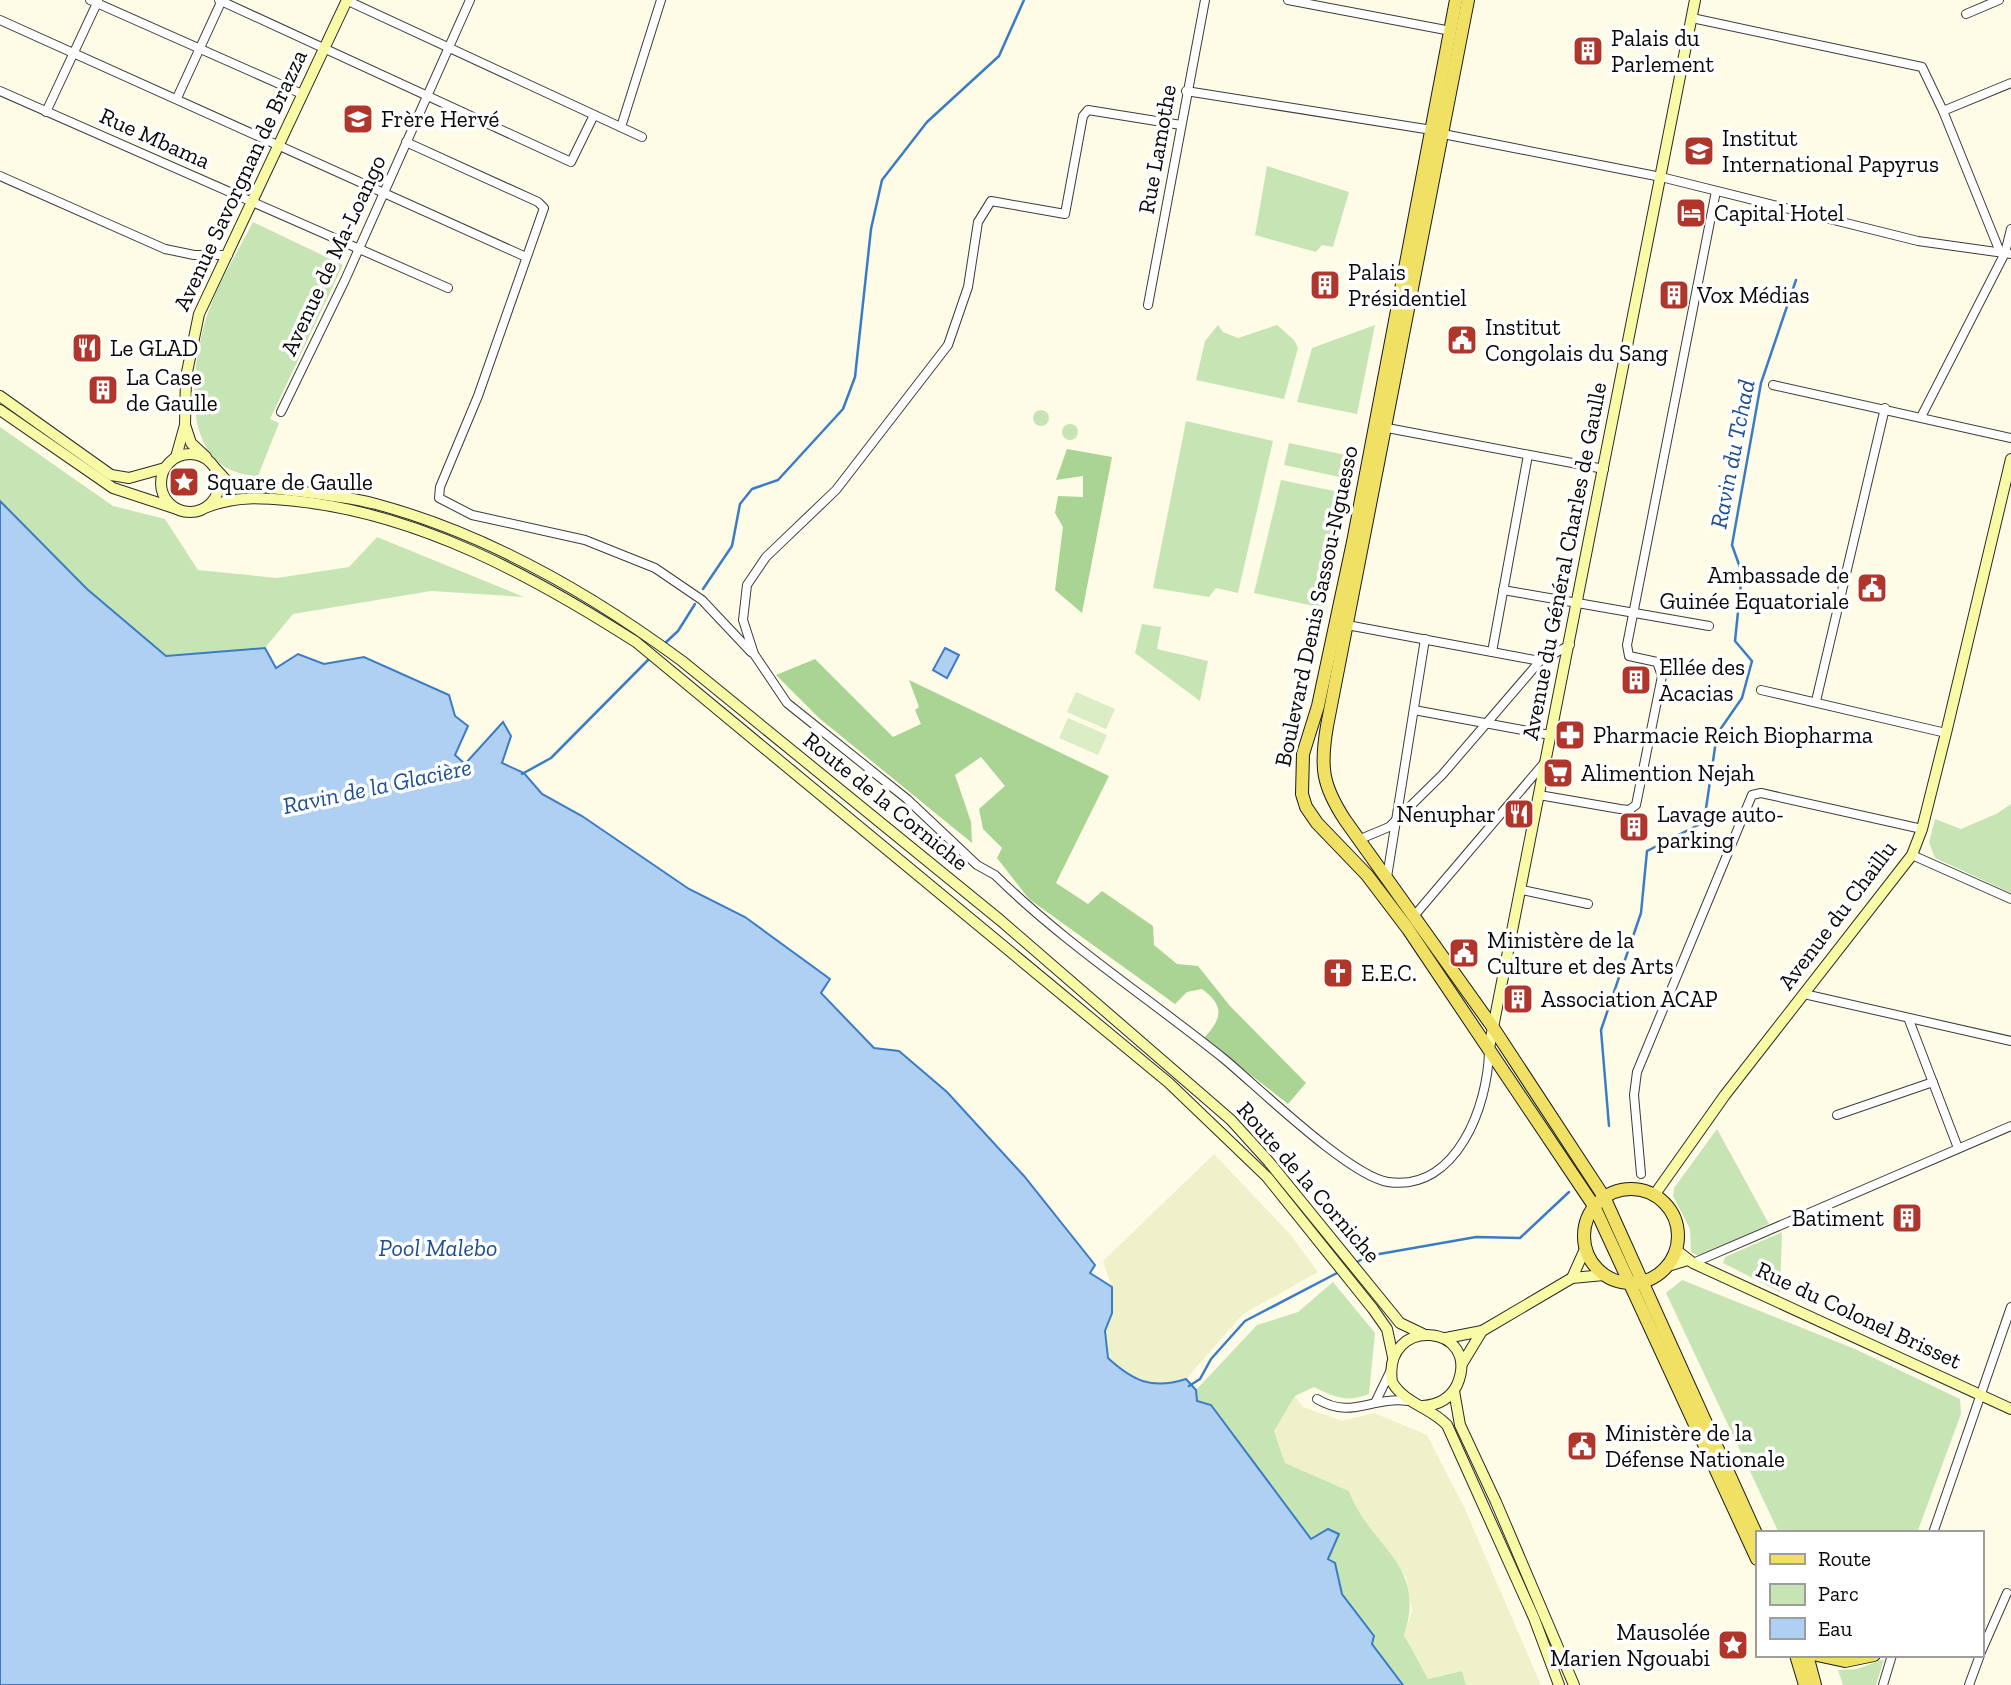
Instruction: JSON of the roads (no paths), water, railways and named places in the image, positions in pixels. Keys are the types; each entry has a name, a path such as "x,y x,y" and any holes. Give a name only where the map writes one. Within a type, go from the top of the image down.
{"main road":[{"name":"Avenue Savorgnan de Brazza","path":"176,457 185,425 186,377 199,314 347,0"},
{"name":"Boulevard Denis Sassou-Nguesso","path":"1438,132 1457,0"},
{"name":"Boulevard Denis Sassou-Nguesso","path":"1468,0 1438,132 1381,427 1322,766 1326,786 1357,840 1387,877 1492,1026 1599,1201 1756,1534"},
{"name":"Avenue du Général Charles de Gaulle","path":"1489,1048 1522,890 1550,735 1579,604 1695,0"},
{"path":"0,396 111,475 129,478 165,468 176,457"},
{"name":"Route de la Corniche","path":"0,410 113,488 187,512 244,496 318,503 448,534 600,618 668,666 1170,1083 1221,1130 1267,1177 1373,1309 1387,1329 1393,1357"},
{"path":"185,425 191,443 213,465 219,490 207,507"},
{"name":"Boulevard Denis Sassou-Nguesso","path":"1381,427 1323,684 1303,754 1302,794 1306,807 1317,823 1381,891 1599,1201"},
{"name":"Route de la Corniche","path":"176,457 199,455 233,483 341,496 376,504 531,565 631,624 682,661 1000,920 1231,1120 1269,1162 1400,1323 1423,1334"},
{"name":"Avenue du Chaillu","path":"1655,1194 1725,1095 1912,855 1922,829 1946,733 2011,459"},
{"path":"165,468 161,484 163,494 177,509"},
{"path":"1559,1685 1534,1618 1447,1425 1423,1406 1408,1401 1392,1382 1391,1371 1393,1357 1401,1346 1423,1334 1446,1338 1482,1331 1573,1278 1604,1275 1637,1283 1657,1276 1668,1266 1676,1250 1677,1225 1673,1212 1655,1194 1629,1188 1599,1201 1587,1219 1586,1249 1573,1278"},
{"path":"1586,1249 1592,1263 1604,1275"},
{"name":"Rue du Colonel Brisset","path":"1676,1250 1691,1262 2011,1409"},
{"path":"1668,1266 1691,1262"},
{"name":"Boulevard Denis Sassou-Nguesso","path":"1637,1283 1756,1557"},
{"path":"1482,1331 1462,1364 1454,1391 1460,1426 1496,1502 1574,1685"},
{"path":"1446,1338 1456,1349 1462,1364"},
{"path":"1423,1406 1444,1401 1454,1391"},
{"path":"1797,1657 1805,1685"},
{"path":"1808,1657 1815,1685"},
{"path":"1826,1657 1845,1661 1864,1657"}],"street":[{"path":"177,98 221,0 571,162 594,115"},
{"path":"347,0 642,137"},
{"name":"Avenue de Ma-Loango","path":"281,412 360,247 470,0"},
{"path":"621,127 662,0"},
{"name":"Rue Lamothe","path":"1148,305 1205,0"},
{"path":"1288,0 1451,31"},
{"path":"1966,14 1999,0"},
{"path":"46,112 75,52 95,1 302,94"},
{"path":"1692,18 1916,65 1926,72 2005,253"},
{"path":"0,20 526,257"},
{"path":"1943,111 2011,83"},
{"path":"1186,91 1438,132 1661,177 1917,241 2005,253"},
{"name":"Rue Mbama","path":"0,92 360,247 448,288"},
{"path":"754,654 743,620 747,585 766,557 836,490 948,345 968,287 978,222 991,201 1065,214 1083,116 1088,110 1181,125"},
{"path":"406,142 542,205 543,212 478,396 440,486 439,498 472,514 585,540 655,569 702,600 754,654 787,703 907,799 977,865 995,875 1160,1013 1221,1057 1307,1130 1370,1176 1388,1182 1408,1182 1424,1178 1449,1163 1465,1138 1480,1102 1489,1070 1489,1048"},
{"path":"0,176 165,248 194,255 228,255"},
{"path":"1539,795 1629,810 1636,805 1662,676 1657,662 1628,654 1633,613 1716,191"},
{"path":"1921,417 2005,253 2011,229"},
{"path":"1773,384 2011,438"},
{"path":"1816,701 1885,408"},
{"path":"1381,427 1604,469"},
{"path":"1492,652 1528,455"},
{"path":"1503,590 1709,626"},
{"path":"1347,625 1541,661"},
{"path":"1387,877 1425,639"},
{"path":"1357,840 1380,833 1442,775 1541,661 1570,645"},
{"path":"1761,690 1946,733"},
{"path":"1414,709 1550,735"},
{"path":"1414,916 1545,762"},
{"path":"1641,1174 1634,1095 1637,1072 1752,795 1761,793 1922,829"},
{"path":"1912,855 2011,899"},
{"path":"1522,890 1588,904"},
{"path":"1804,994 1909,1020 2011,1041"},
{"path":"1909,1020 1958,1148"},
{"path":"1837,1115 1933,1082"},
{"path":"1691,1262 2011,1126"},
{"path":"1934,1531 2011,1307"},
{"path":"1376,1401 1391,1371"},
{"path":"1317,1399 1328,1406 1349,1410 1376,1401 1408,1401"},
{"path":"1983,1649 2007,1593"},
{"path":"1883,1685 1891,1657"},
{"path":"1969,1685 1980,1657"}],"water":[{"name":"Pool Malebo","path":"0,501 87,589 166,656 265,648 276,668 298,654 324,664 364,657 449,695 455,716 468,726 455,755 465,764 503,722 511,736 502,763 524,773 542,794 582,816 689,889 745,917 830,979 821,993 874,1048 899,1051 947,1092 1024,1176 1095,1265 1090,1273 1112,1287 1112,1313 1105,1331 1108,1358 1126,1373 1144,1381 1163,1384 1186,1379 1196,1390 1197,1401 1211,1405 1311,1539 1328,1529 1339,1534 1328,1559 1335,1563 1342,1594 1374,1636 1372,1644 1403,1685 0,1685"},
{"path":"945,648 959,655 947,678 933,670"}],"waterway":[{"name":"Ravin de la Glacière","path":"703,589 732,546 740,504 752,489 778,480 843,409 855,377 871,229 882,180 927,122 999,56 1024,0"},
{"name":"Ravin du Tchad","path":"1609,1126 1601,1030 1641,913 1647,851 1704,822 1717,734 1742,698 1752,661 1735,641 1742,573 1732,545 1761,383 1796,280"},
{"name":"Ravin de la Glacière","path":"663,645 678,631 695,604"},
{"name":"Ravin de la Glacière","path":"522,774 551,758 651,657"},
{"name":"Ravin du Tchad","path":"1357,1262 1368,1256 1476,1237 1520,1238 1569,1192"},
{"name":"Ravin du Tchad","path":"1189,1386 1200,1379 1211,1359 1245,1321 1339,1272"}],"place":[{"name":"Palais du Parlement","path":"1588,51"},
{"name":"Frère Hervé","path":"358,119"},
{"name":"Institut International Papyrus","path":"1699,151"},
{"name":"Capital Hotel","path":"1691,213"},
{"name":"Palais Présidentiel","path":"1325,285"},
{"name":"Vox Médias","path":"1674,295"},
{"name":"Institut Congolais du Sang","path":"1462,340"},
{"name":"Le GLAD","path":"87,348"},
{"name":"La Case de Gaulle","path":"103,390"},
{"name":"Square de Gaulle","path":"184,482"},
{"name":"Ambassade de Guinée Equatoriale","path":"1872,588"},
{"name":"Ellée des Acacias","path":"1636,680"},
{"name":"Pharmacie Reich Biopharma","path":"1570,735"},
{"name":"Alimention Nejah","path":"1558,773"},
{"name":"Nenuphar","path":"1519,814"},
{"name":"Lavage auto- parking","path":"1634,827"},
{"name":"Ministère de la Culture et des Arts","path":"1464,953"},
{"name":"E.E.C.","path":"1338,973"},
{"name":"Association ACAP","path":"1518,999"},
{"name":"Batiment","path":"1907,1218"},
{"name":"Ministère de la Défense Nationale","path":"1582,1446"},
{"name":"Mausolée Marien Ngouabi","path":"1733,1645"}]}
